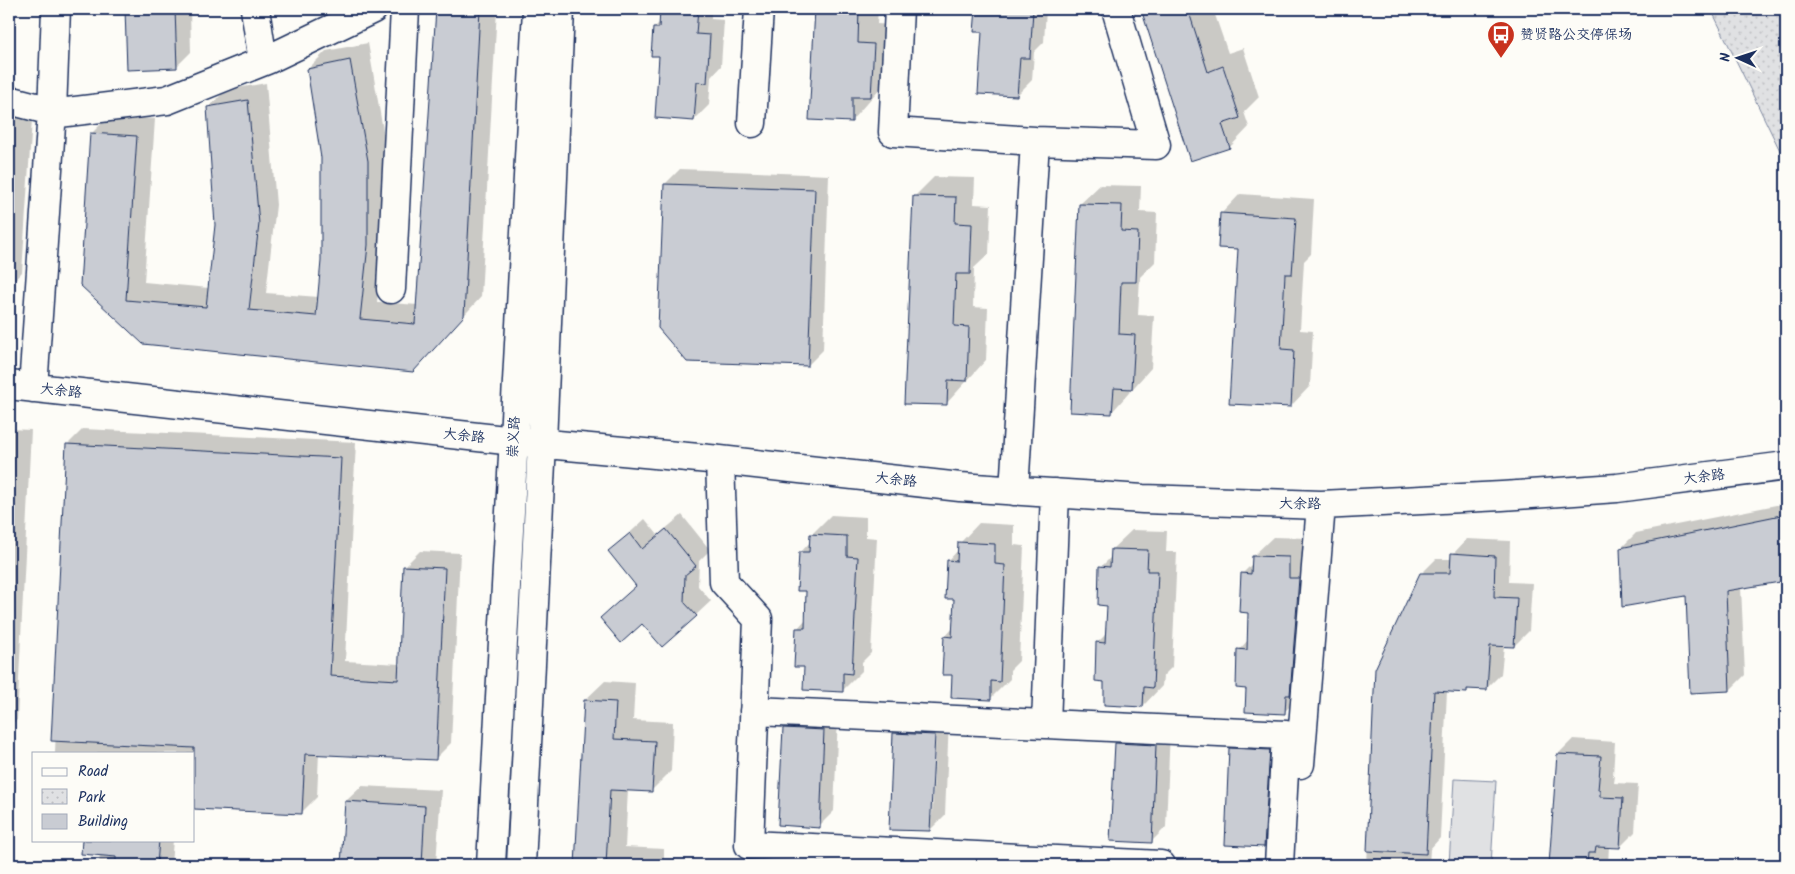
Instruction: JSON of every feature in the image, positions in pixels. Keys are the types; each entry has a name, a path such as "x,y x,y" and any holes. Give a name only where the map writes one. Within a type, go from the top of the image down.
{"street":[{"path":"21,386 52,111 56,9"},
{"path":"255,9 262,61"},
{"path":"9,100 59,113 167,100 262,61 373,9"},
{"path":"391,289 405,9"},
{"name":"崇义路","path":"491,865 537,9"},
{"name":"崇义路","path":"521,865 542,443 560,9"},
{"path":"752,123 759,9"},
{"path":"899,9 893,132 1035,141 1156,145 1116,9"},
{"path":"1014,491 1035,141"},
{"name":"大余路","path":"21,386 514,441 720,460 1014,491 1143,500 1321,505 1617,488 1786,466"},
{"path":"720,460 724,582 758,620 749,845 1161,865"},
{"path":"1046,724 1055,494"},
{"path":"1294,865 1321,505"},
{"path":"754,711 1286,736 1278,865"}],"green space":[{"path":"1711,9 1786,9 1786,163"},
{"path":"1454,779 1496,781 1491,865 1449,865"}],"building":[{"path":"125,9 175,9 177,68 127,70"},
{"path":"436,9 480,9 464,316 413,372 143,344 80,285 90,133 137,136 126,300 206,307 215,225 207,107 248,100 259,224 249,310 316,316 321,261 321,158 307,69 350,60 368,161 368,245 360,319 415,324"},
{"path":"660,9 698,9 696,34 710,35 707,83 697,82 694,121 655,118 659,56 651,56 653,28 659,28"},
{"path":"815,9 859,9 858,43 874,44 871,97 852,97 852,122 809,120"},
{"path":"976,9 1033,10 1030,58 1020,58 1017,96 978,94 982,32 974,32"},
{"path":"1141,9 1188,9 1208,72 1223,66 1240,118 1222,124 1230,148 1190,161"},
{"path":"664,184 815,189 808,366 687,362 658,328"},
{"path":"913,196 956,197 955,223 972,224 970,274 956,274 954,326 969,327 967,381 948,380 947,405 904,404"},
{"path":"1079,204 1122,205 1121,231 1138,232 1136,282 1121,282 1119,334 1135,335 1132,389 1114,388 1112,414 1070,412"},
{"path":"1220,213 1296,218 1292,274 1285,274 1281,349 1294,350 1291,407 1229,404 1238,249 1218,248"},
{"path":"66,444 341,458 330,676 398,680 403,566 445,568 436,760 305,754 302,814 195,809 194,748 51,741"},
{"path":"1786,514 1786,581 1726,591 1730,691 1690,693 1686,596 1622,607 1620,548"},
{"path":"666,529 696,566 685,575 684,602 697,616 662,647 642,624 621,643 600,618 636,586 608,551 630,533 642,549"},
{"path":"810,534 847,536 847,556 858,557 852,674 843,673 843,692 803,690 804,667 794,667 796,628 805,628 806,591 797,591 799,552 809,552"},
{"path":"958,542 995,544 995,564 1005,565 1000,682 991,681 991,700 951,698 952,675 942,675 944,636 952,637 954,599 945,599 947,560 957,561"},
{"path":"1111,549 1148,550 1147,571 1158,571 1153,688 1144,687 1143,707 1104,705 1104,682 1095,681 1096,642 1105,643 1107,606 1098,605 1099,566 1110,567"},
{"path":"1451,553 1495,556 1494,597 1517,598 1514,647 1490,646 1487,690 1467,689 1467,693 1434,691 1426,854 1367,851 1375,669 1420,573 1450,573"},
{"path":"1252,556 1289,557 1289,578 1299,578 1290,695 1286,695 1285,714 1245,712 1246,689 1236,688 1237,649 1247,650 1248,613 1239,612 1241,573 1251,574"},
{"path":"584,700 616,702 614,739 655,741 652,792 610,790 606,865 575,865"},
{"path":"783,728 824,730 820,828 778,825"},
{"path":"893,733 935,735 930,831 889,830"},
{"path":"1115,743 1156,745 1152,843 1110,841"},
{"path":"1229,748 1270,750 1264,847 1225,845"},
{"path":"1557,754 1601,756 1598,790 1600,790 1600,797 1623,798 1620,848 1596,847 1595,853 1588,853 1587,865 1549,865"},
{"path":"345,801 425,806 422,865 341,865"},
{"path":"82,842 159,842 157,865 116,865 116,857 81,854"}],"place":[{"name":"赞贤路公交停保场","path":"1501,59"}]}
